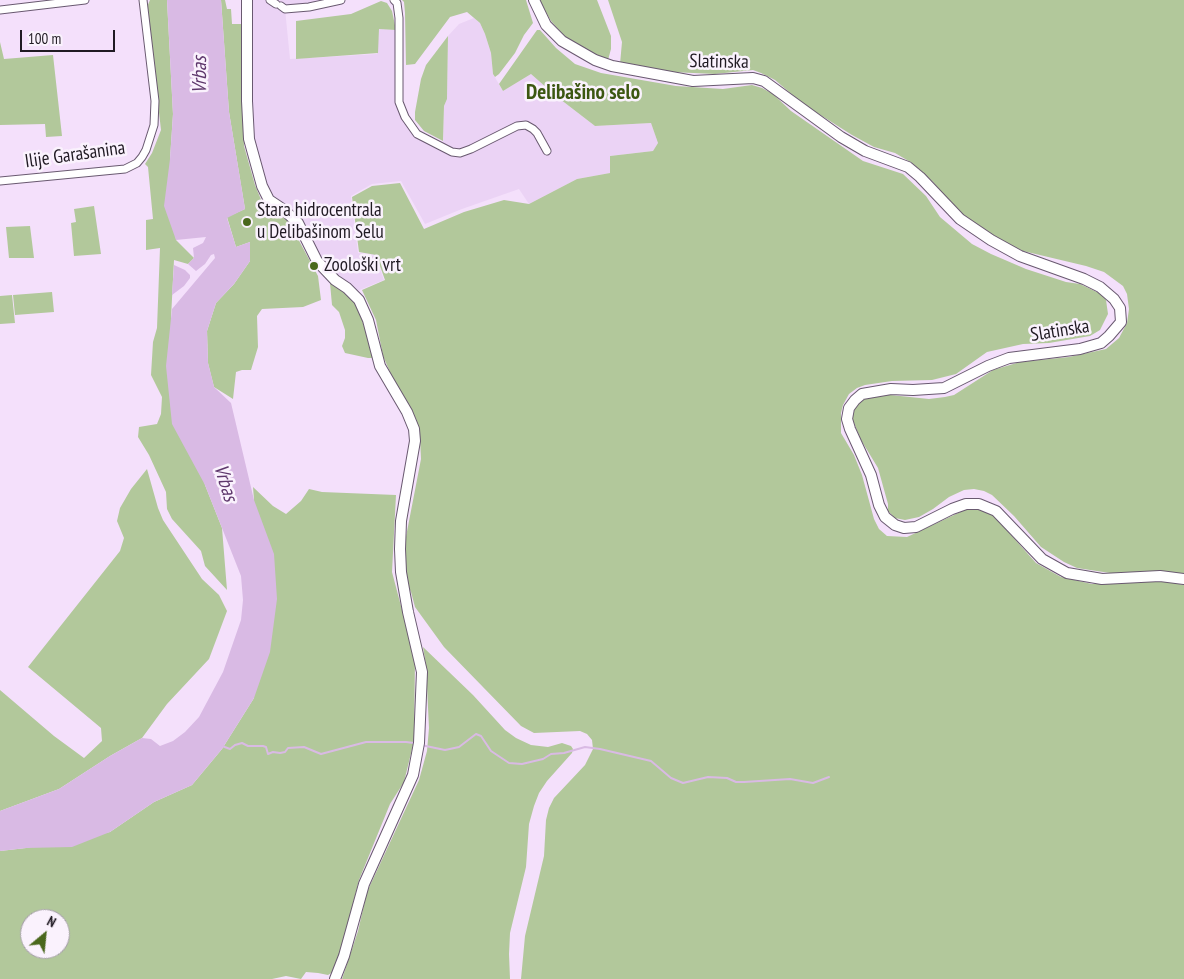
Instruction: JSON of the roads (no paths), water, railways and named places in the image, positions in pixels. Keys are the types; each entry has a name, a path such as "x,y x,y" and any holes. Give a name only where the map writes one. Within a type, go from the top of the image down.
{"street":[{"path":"0,10 85,0"},
{"name":"Ilije Garašanina","path":"0,181 124,169 137,163 142,157 154,125 155,101 143,0"},
{"path":"247,0 249,139 262,186 270,200 298,223 317,261 335,280 347,288 359,300 368,320 380,366 407,412 414,429 415,450 401,521 400,549 405,598 422,672 419,746 413,775 364,884 344,956 335,979"},
{"path":"276,3 285,9 309,7 341,0"},
{"path":"394,0 399,10 399,102 405,117 417,134 452,152 460,153 471,150 517,126 526,125 537,133 547,151"},
{"name":"Slatinska","path":"534,0 546,25 562,41 595,60 628,69 693,80 752,78 764,81 841,137 865,151 908,167 920,176 960,219 990,240 1020,256 1084,279 1100,287 1114,299 1120,308 1121,322 1101,343 1080,350 1009,358 988,366 944,388 891,389 862,394 854,400 849,408 847,419 871,475 885,517 895,525 904,528 916,527 959,506 979,504 996,511 1042,558 1066,573 1102,579 1160,576 1184,579"}],"water":[{"name":"Vrbas","path":"167,0 221,0 229,112 245,209 227,218 236,247 250,242 250,261 234,284 216,303 207,331 208,363 214,387 231,403 254,500 274,554 277,599 270,652 254,698 222,749 192,785 154,802 110,832 72,847 26,848 0,851 0,811 59,789 142,738 151,739 160,746 173,741 185,732 199,717 223,672 241,620 243,600 241,576 205,485 172,424 166,366 172,309 215,258 214,254 211,255 205,264 196,271 188,264 194,258 193,248 203,243 206,237 176,240 164,206 173,114"},
{"path":"174,265 185,270 190,275 190,278 184,286 172,295"}],"waterway":[{"path":"421,745 445,750 459,747 476,734 481,736 491,751 509,763 522,764 543,759 551,754 564,753 585,747 600,749 651,761 671,778 683,783 708,777 727,778 736,782 790,779 813,783 829,777"},
{"path":"222,746 230,749 242,743 248,746 263,746 266,747 268,754 285,752 288,748 304,747 321,754 366,742 414,743"}],"place":[{"name":"Stara hidrocentrala u Delibašinom Selu","path":"247,222"},
{"name":"Zoološki vrt","path":"314,266"}],"district":[{"name":"Delibašino selo","path":"583,93"}]}
